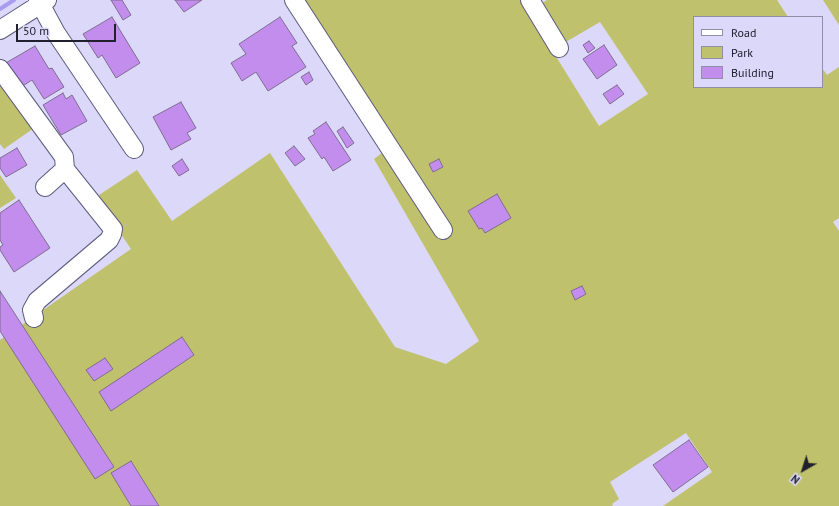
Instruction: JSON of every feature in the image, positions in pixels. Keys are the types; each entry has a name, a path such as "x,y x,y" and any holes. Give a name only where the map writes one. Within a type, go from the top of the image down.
{"street":[{"path":"294,0 443,230"},
{"path":"530,0 560,48"},
{"path":"0,30 42,1 56,33 134,149"},
{"path":"0,69 64,157 65,169 113,229 110,240 36,301 32,310 34,318"},
{"path":"45,187 65,169"}],"green space":[{"path":"304,0 521,0 599,126 648,94 600,22 564,43 539,5 547,0 777,0 787,16 693,16 693,88 823,88 823,69 827,75 839,67 839,218 833,222 839,231 839,506 663,506 712,472 686,433 610,482 619,499 612,504 613,506 0,506 0,340 131,249 96,197 137,170 172,221 270,153 395,347 446,364 479,341 374,159 386,150"},
{"path":"823,0 839,0 839,25"},
{"path":"0,78 34,128 4,149 0,144"},
{"path":"0,175 16,198 0,208"}],"building":[{"path":"111,0 122,0 131,15 123,20"},
{"path":"175,0 202,0 184,12"},
{"path":"112,17 140,63 116,78 102,55 98,58 83,34"},
{"path":"280,17 297,43 292,46 306,67 268,91 256,72 242,81 231,63 246,54 239,44"},
{"path":"589,41 595,48 588,53 583,45"},
{"path":"604,45 617,65 597,79 583,59"},
{"path":"35,46 49,69 52,68 64,87 44,99 32,80 18,89 4,64"},
{"path":"309,72 313,80 306,85 301,77"},
{"path":"617,85 624,94 610,104 603,94"},
{"path":"63,93 66,99 72,95 87,121 61,135 43,105"},
{"path":"181,102 196,128 187,133 191,139 171,150 153,117"},
{"path":"326,122 351,160 333,171 324,157 322,159 308,138 315,134 313,131"},
{"path":"343,127 354,143 347,148 337,131"},
{"path":"294,146 305,159 295,166 285,153"},
{"path":"17,148 27,165 6,177 0,168 0,158"},
{"path":"182,159 189,170 179,176 172,166"},
{"path":"439,159 443,167 433,172 429,164"},
{"path":"497,194 511,218 485,233 482,228 479,229 468,211"},
{"path":"19,200 50,248 14,272 0,250 0,247 3,245 0,240 0,213"},
{"path":"582,286 586,294 575,300 571,291"},
{"path":"0,291 114,467 95,479 0,331"},
{"path":"182,337 194,355 111,411 99,392"},
{"path":"105,358 113,369 94,381 86,370"},
{"path":"689,440 708,467 673,492 653,465"},
{"path":"131,461 159,506 131,506 111,473"}],"waterway":[{"path":"0,9 14,0"}]}
